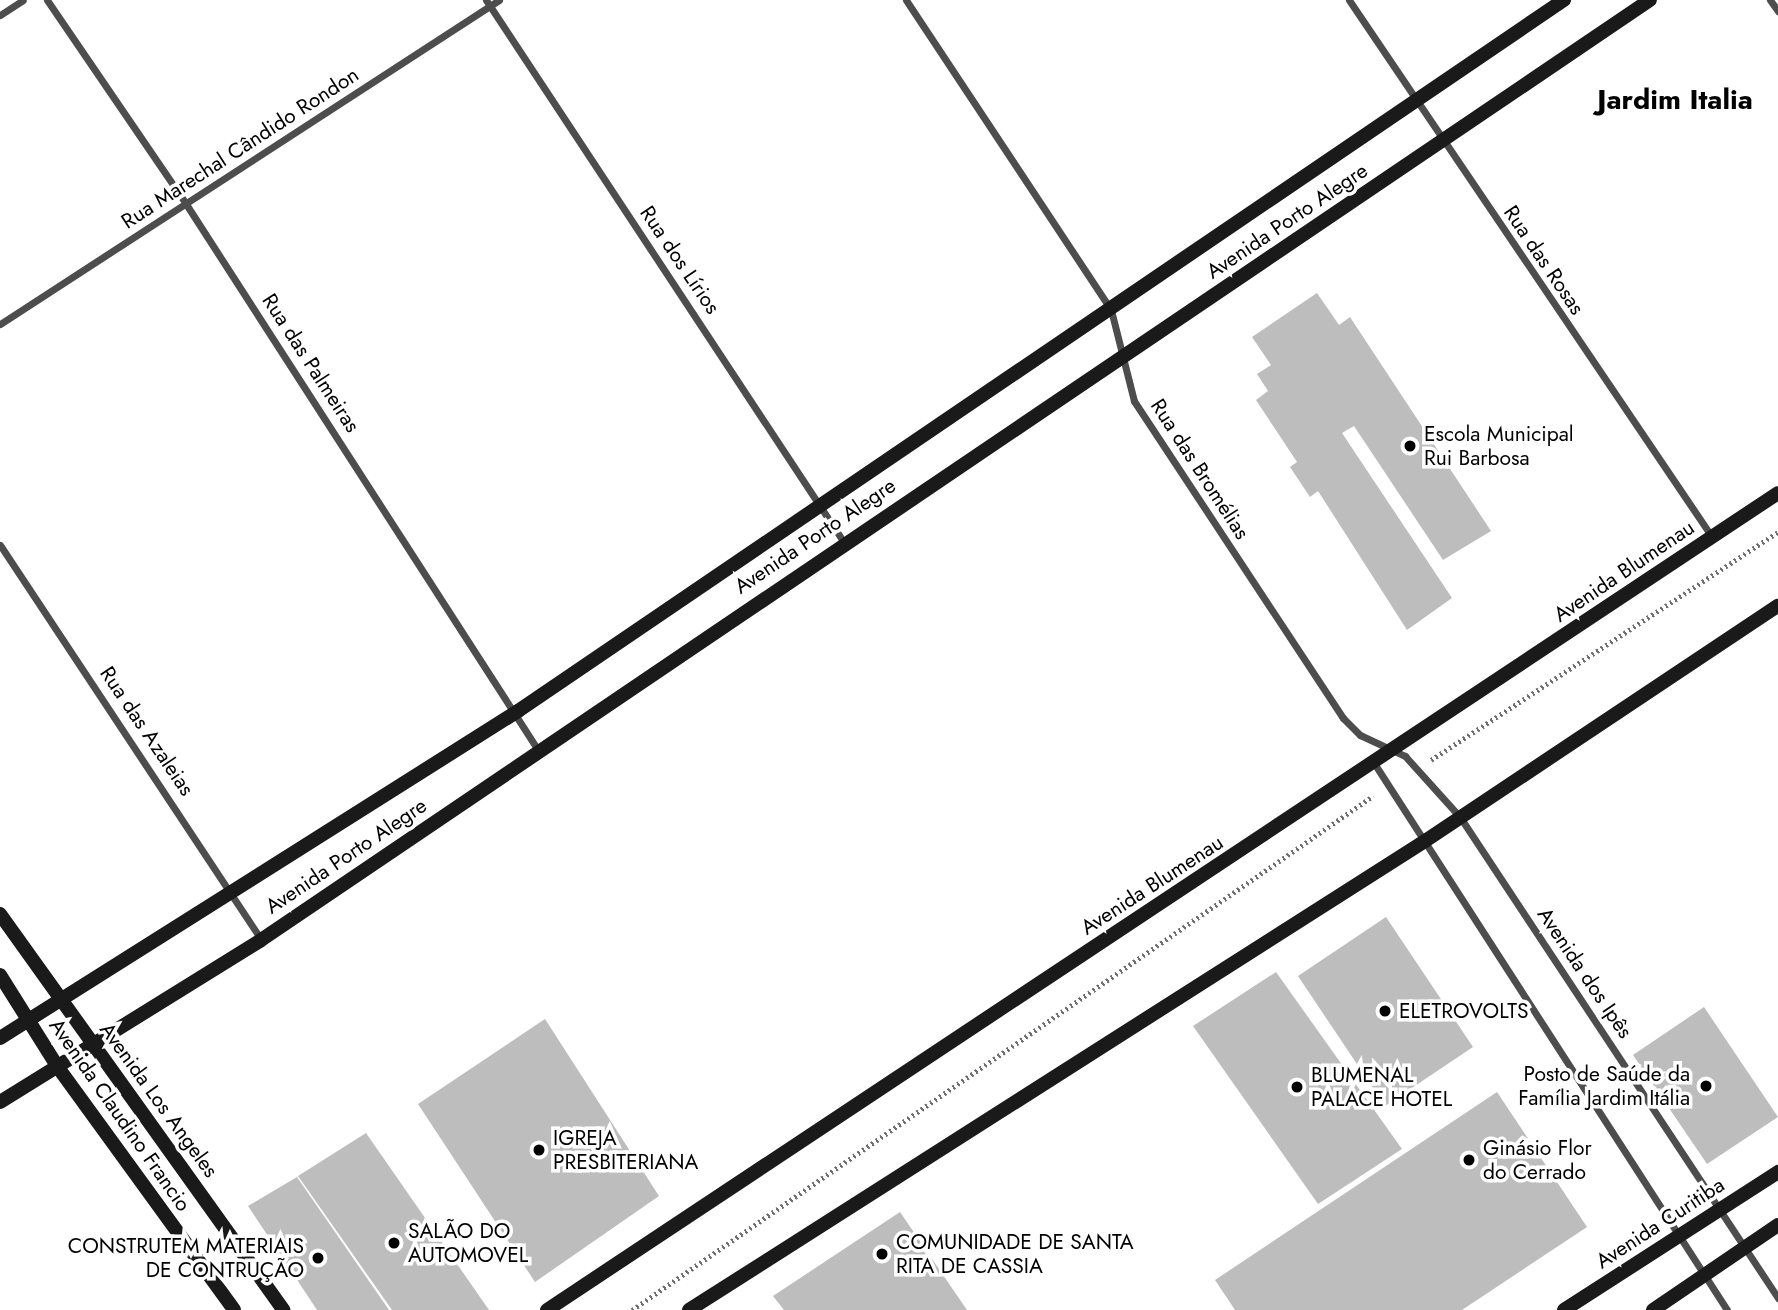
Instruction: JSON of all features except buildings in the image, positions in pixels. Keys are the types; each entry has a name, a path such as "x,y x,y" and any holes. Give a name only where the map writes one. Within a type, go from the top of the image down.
{"street":[{"path":"0,15 23,0"},
{"name":"Rua das Palmeiras","path":"47,0 186,204 519,711 538,750"},
{"name":"Rua Marechal Cândido Rondon","path":"0,324 488,3 499,0"},
{"name":"Rua das Bromélias","path":"906,0 1111,310 1127,354 1134,401 1343,718 1360,735 1395,751"},
{"name":"Rua das Rosas","path":"1349,0 1712,537"},
{"name":"Avenida Porto Alegre","path":"0,1038 56,999 519,711 819,502 1111,310 1419,102 1564,0"},
{"name":"Avenida Porto Alegre","path":"0,1102 261,940 843,541 1127,354 1650,0"},
{"path":"1770,0 1778,11"},
{"name":"Rua dos Lírios","path":"488,3 843,541"},
{"name":"Avenida Blumenau","path":"547,1310 1395,751 1778,493"},
{"name":"Rua das Azaleias","path":"0,545 233,891 261,940"},
{"path":"689,1310 1425,841 1778,606"},
{"name":"Avenida dos Ipês","path":"1395,751 1418,768 1460,817 1778,1298"},
{"path":"1374,763 1727,1310"},
{"name":"Avenida Los Angeles","path":"0,914 56,999 94,1045 284,1310"},
{"name":"Avenida Claudino Francio","path":"0,975 57,1066 233,1310"},
{"name":"Avenida Curitiba","path":"1564,1310 1778,1172"},
{"path":"1653,1310 1778,1225"}],"path":[{"path":"1418,768 1778,532"},
{"path":"632,1310 1390,786"}],"place":[{"name":"Escola Municipal Rui Barbosa","path":"1410,446"},
{"name":"ELETROVOLTS","path":"1385,1011"},
{"name":"Posto de Saúde da Família Jardim Itália","path":"1706,1086"},
{"name":"BLUMENAL PALACE HOTEL","path":"1297,1087"},
{"name":"IGREJA PRESBITERIANA","path":"539,1150"},
{"name":"Ginásio Flor do Cerrado","path":"1469,1160"},
{"name":"SALÃO DO AUTOMOVEL","path":"394,1243"},
{"name":"COMUNIDADE DE SANTA RITA DE CASSIA","path":"882,1254"},
{"name":"CONSTRUTEM MATERIAIS DE CONTRUÇÃO","path":"318,1258"}],"district":[{"name":"Jardim Italia","path":"1675,100"}]}
